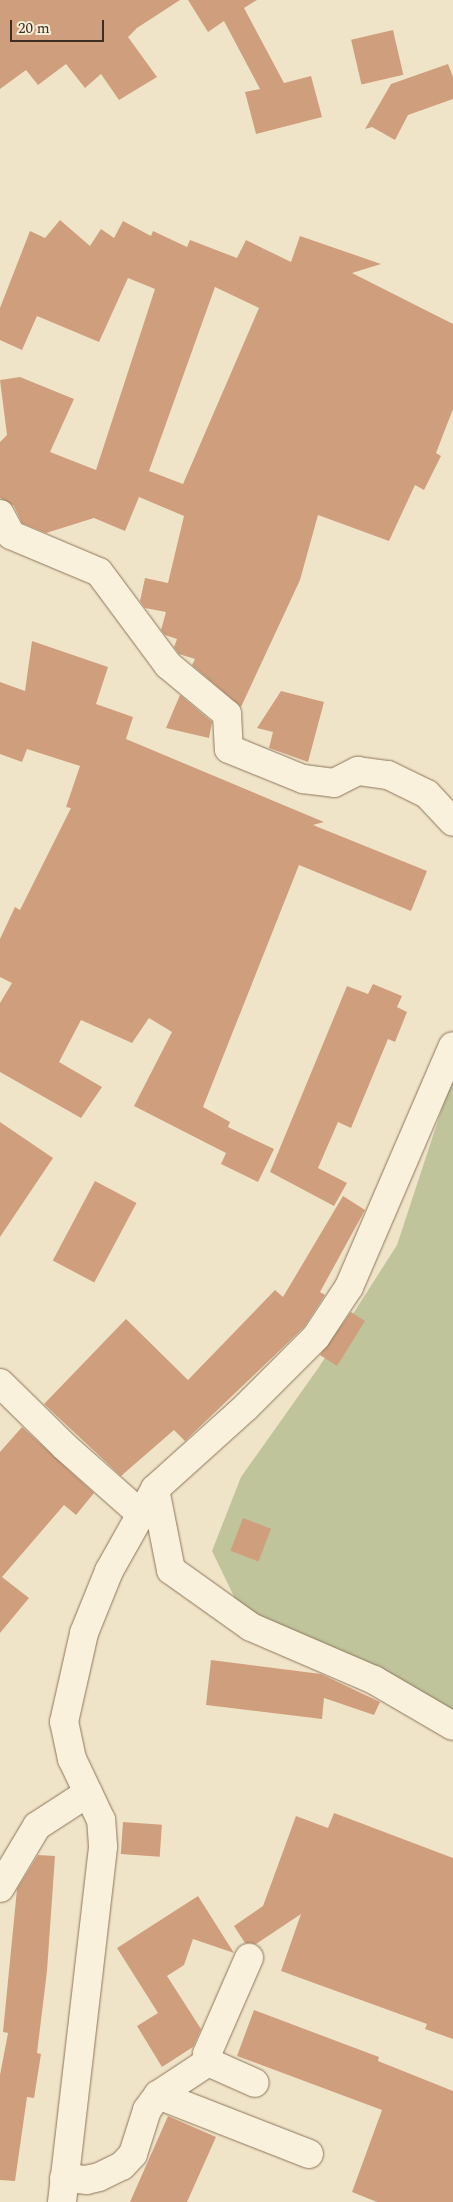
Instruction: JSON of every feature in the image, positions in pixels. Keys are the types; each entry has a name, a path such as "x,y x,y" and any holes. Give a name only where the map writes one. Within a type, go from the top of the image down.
{"street":[{"path":"0,514 11,535 99,572 168,665 227,714 229,749 303,779 334,782 358,771 388,775 427,794 453,822"},
{"path":"208,2062 158,2095 146,2110 133,2154 122,2166 63,2190 102,1846 101,1820 72,1759 64,1722 84,1633 109,1571 155,1490 316,1337 349,1287 390,1198 453,1046"},
{"path":"0,1382 64,1446 142,1515"},
{"path":"155,1490 170,1570 251,1627 374,1680 453,1726"},
{"path":"0,1888 37,1826 88,1793"},
{"path":"208,2062 207,2054 249,1958"},
{"path":"208,2062 255,2084"},
{"path":"158,2095 309,2154"}],"green space":[{"path":"453,1075 453,1720 241,1611 212,1551 241,1477 319,1367 397,1245"}],"building":[{"path":"0,0 180,0 137,28 128,37 157,77 119,100 101,74 85,88 66,64 38,85 26,70 0,89"},
{"path":"188,0 257,0 244,8 284,83 311,76 322,117 256,134 245,92 260,89 224,21 208,32"},
{"path":"393,30 403,75 361,84 351,40"},
{"path":"448,64 453,77 453,99 408,115 395,140 372,127 365,129 391,84"},
{"path":"60,220 90,246 101,229 114,238 123,221 151,236 153,231 187,247 190,240 237,258 246,240 291,262 300,236 381,264 352,273 453,324 453,409 436,453 441,456 424,490 415,485 389,541 318,515 300,580 241,707 192,665 195,659 179,654 174,647 177,639 165,635 161,630 166,612 145,608 140,601 145,578 168,583 184,516 139,497 125,531 94,518 46,533 22,523 14,506 0,498 0,442 7,435 0,380 20,377 74,399 50,452 96,470 155,289 128,278 99,342 37,316 22,350 0,340 0,308 30,231 45,238","holes":["215,287 259,308 183,484 149,471"]},
{"path":"32,641 108,667 96,704 133,717 126,739 324,822 313,825 427,871 411,911 299,865 203,1107 230,1122 228,1127 274,1149 258,1182 221,1164 226,1153 134,1106 172,1032 149,1018 132,1043 81,1020 59,1062 102,1087 81,1118 0,1072 0,1003 12,983 0,977 0,939 15,907 20,910 71,808 66,807 80,766 27,749 22,762 0,754 0,682 25,691"},
{"path":"281,691 324,702 308,762 269,748 273,732 257,728"},
{"path":"180,695 212,722 209,738 166,728"},
{"path":"373,984 402,996 397,1007 407,1012 395,1042 388,1039 351,1128 338,1122 318,1168 347,1183 334,1206 270,1172 347,986 368,994"},
{"path":"0,1122 53,1158 0,1237"},
{"path":"95,1181 136,1203 94,1283 53,1260"},
{"path":"343,1196 365,1210 320,1292 325,1295 304,1327 185,1441 174,1430 121,1476 44,1404 126,1319 188,1380 275,1290 283,1297"},
{"path":"351,1312 365,1321 337,1366 320,1355"},
{"path":"22,1427 94,1493 76,1515 64,1505 2,1577 29,1598 0,1633 0,1452"},
{"path":"243,1518 271,1529 258,1561 230,1551"},
{"path":"211,1660 321,1674 380,1702 374,1715 324,1698 322,1719 206,1705"},
{"path":"334,1813 453,1858 453,2039 425,2029 427,2024 281,1971 301,1914 256,1944 245,1943 234,1926 263,1906 296,1816 328,1828"},
{"path":"123,1822 162,1825 160,1857 121,1854"},
{"path":"38,1855 55,1856 47,1971 37,2053 41,2054 34,2098 27,2097 15,2181 0,2180 0,2075 8,2033 3,2032 17,1889"},
{"path":"198,1896 234,1953 193,1939 184,1965 167,1976 201,2029 193,2047 162,2067 137,2026 158,2013 117,1948"},
{"path":"254,2010 379,2057 378,2061 453,2091 453,2202 377,2202 352,2192 382,2110 237,2056"},
{"path":"168,2116 216,2137 187,2202 130,2202"}]}
